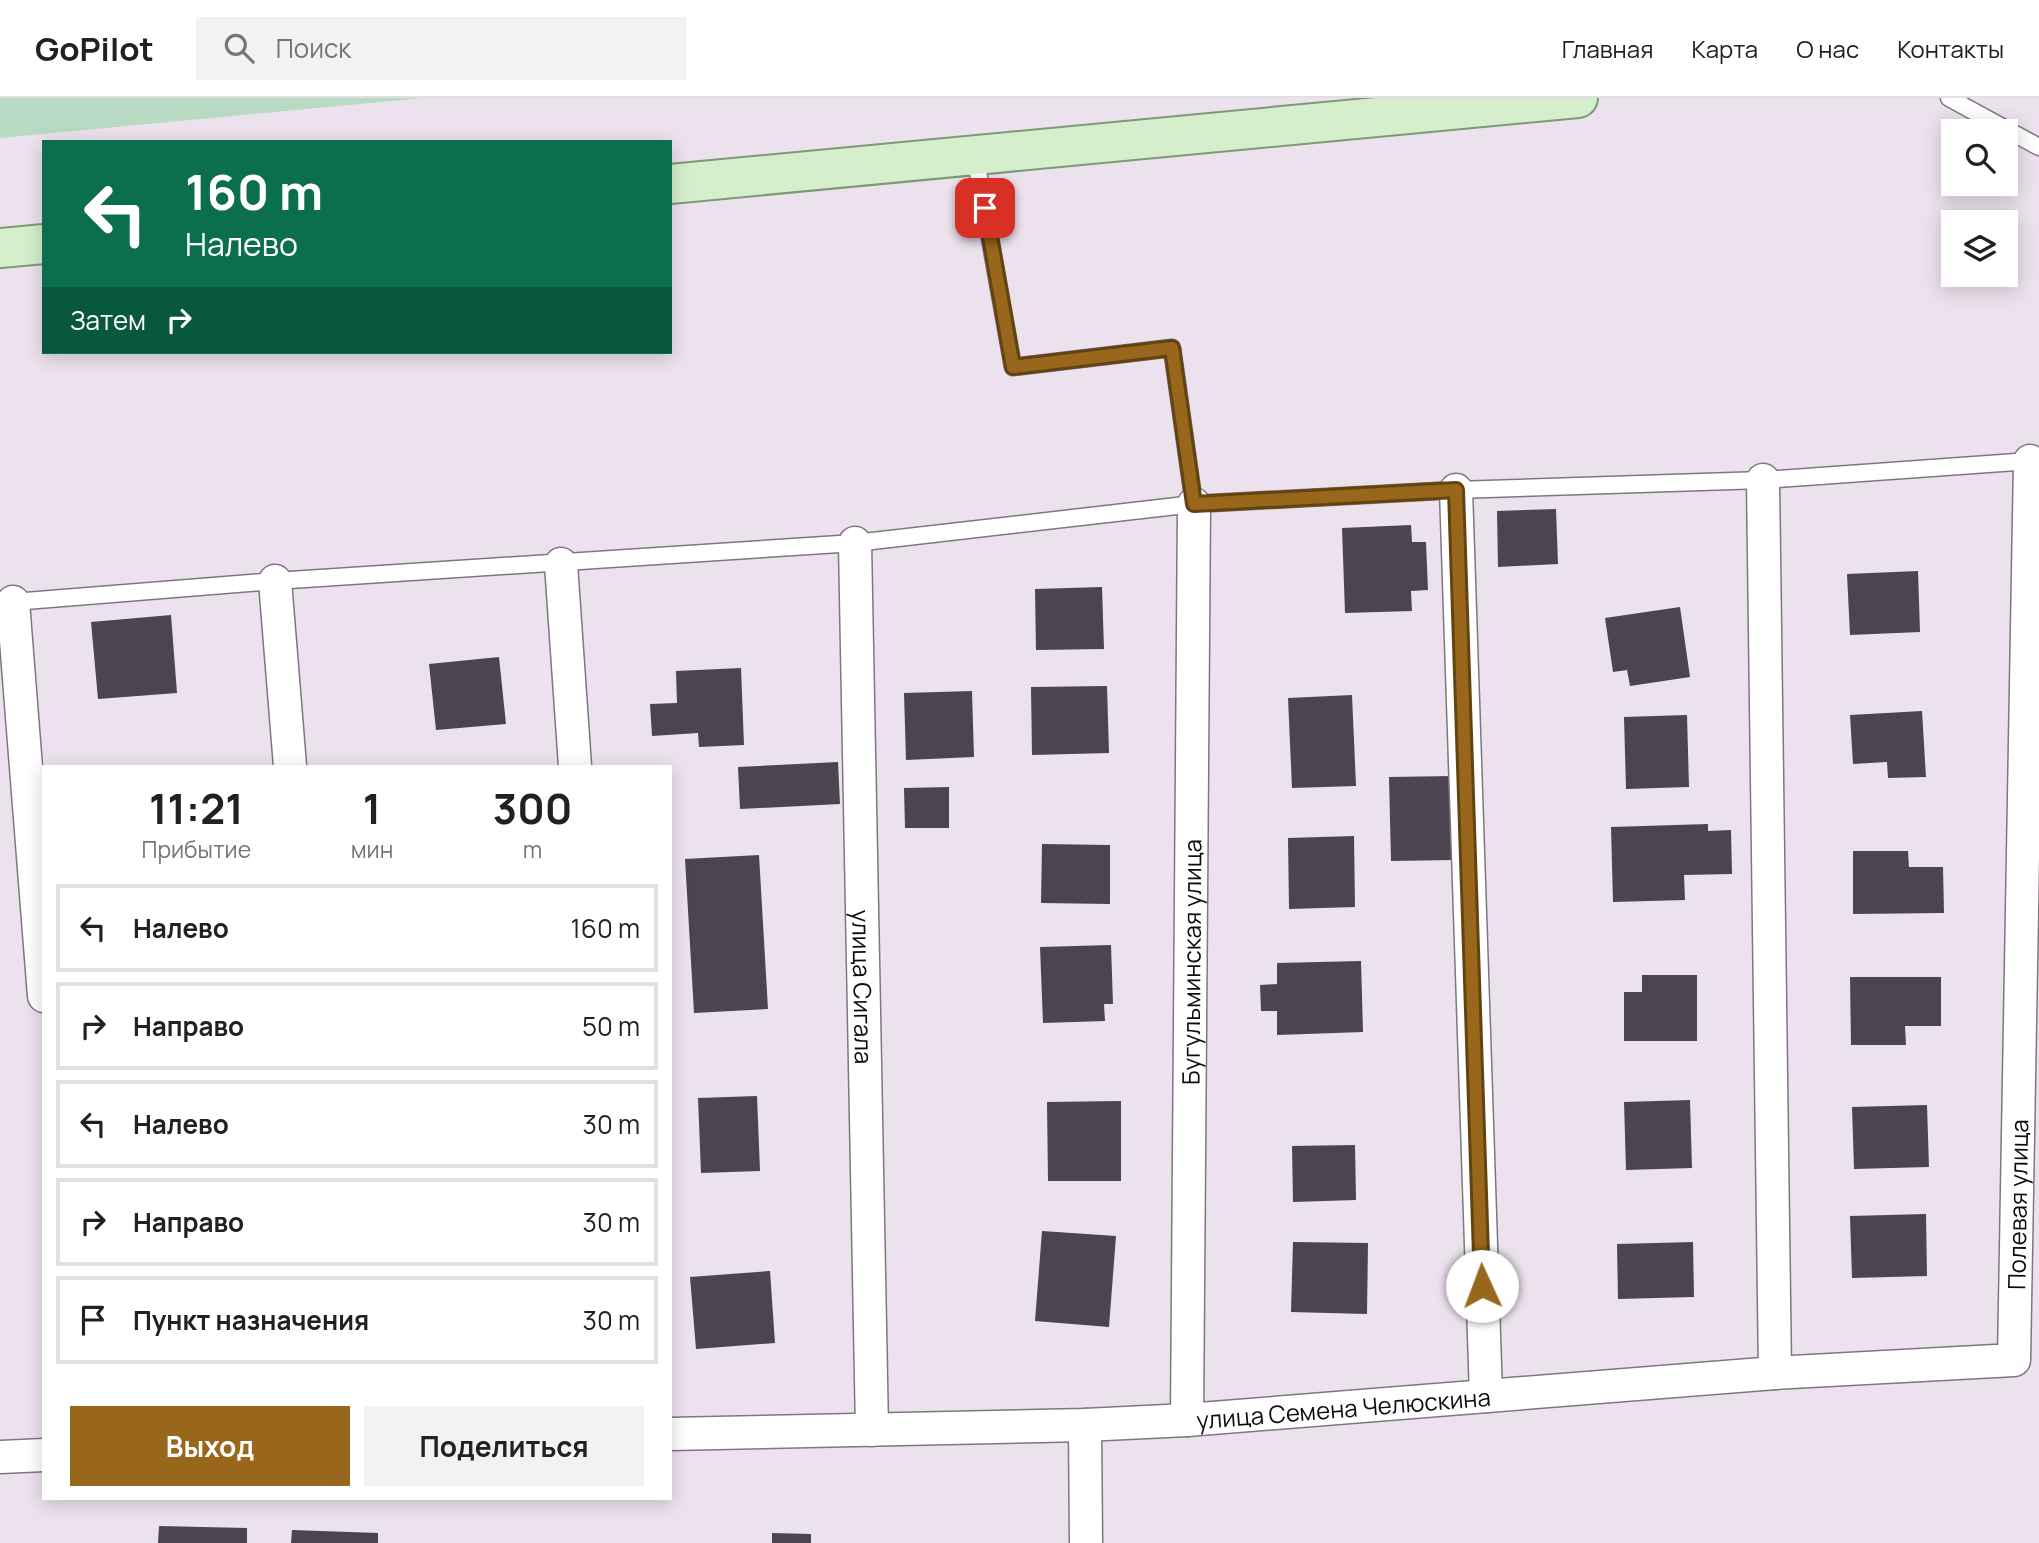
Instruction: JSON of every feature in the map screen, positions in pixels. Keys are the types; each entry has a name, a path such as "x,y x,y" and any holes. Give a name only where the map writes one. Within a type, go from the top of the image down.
{"main road":[{"path":"672,184 1578,98"},
{"path":"0,248 42,244"}],"street":[{"name":"Полевая улица","path":"2014,1360 2030,461"},
{"path":"1763,480 1775,1373"},
{"path":"1456,490 1486,1396"},
{"name":"Бугульминская улица","path":"1187,1420 1194,504"},
{"name":"улица Сигала","path":"855,543 872,1430"},
{"path":"562,564 575,765"},
{"path":"275,581 290,765"},
{"path":"13,601 42,971"},
{"name":"улица Семена Челюскина","path":"672,1434 1085,1425 1187,1420 1775,1373 2014,1360"},
{"path":"1085,1425 1086,1543"},
{"path":"0,1457 42,1454"}],"lane":[{"path":"1949,98 2039,147"},
{"path":"975,155 1013,367 1172,348 1194,504"},
{"path":"13,601 855,543 1194,504 1456,490 1763,480 2030,461"}],"green space":[{"path":"0,98 423,98 0,138"}],"building":[{"path":"1556,509 1558,564 1498,567 1497,511"},
{"path":"1411,525 1412,542 1426,542 1428,590 1411,591 1412,611 1345,613 1342,528"},
{"path":"1918,571 1920,632 1850,635 1847,574"},
{"path":"1102,587 1104,649 1036,650 1035,589"},
{"path":"1680,607 1690,677 1630,686 1627,670 1613,672 1605,618"},
{"path":"171,615 177,693 98,699 91,622"},
{"path":"499,657 506,724 436,730 429,664"},
{"path":"741,668 744,745 699,747 698,733 652,736 650,704 677,703 676,671"},
{"path":"1107,686 1109,753 1032,755 1031,687"},
{"path":"972,691 974,757 906,760 904,693"},
{"path":"1352,695 1356,786 1292,788 1288,698"},
{"path":"1922,711 1926,777 1888,778 1887,762 1853,764 1850,715"},
{"path":"1687,715 1689,787 1626,789 1624,717"},
{"path":"838,762 840,804 740,809 738,767"},
{"path":"1452,776 1454,860 1391,861 1389,777"},
{"path":"949,787 949,828 905,828 904,788"},
{"path":"1708,824 1708,831 1731,830 1732,874 1684,875 1685,900 1613,902 1611,827"},
{"path":"1354,836 1355,907 1289,909 1288,838"},
{"path":"1042,844 1110,845 1110,904 1041,903"},
{"path":"1853,851 1908,851 1909,867 1943,867 1944,913 1853,914"},
{"path":"759,855 768,1009 694,1013 685,859"},
{"path":"1111,945 1113,1004 1104,1004 1105,1021 1043,1023 1040,947"},
{"path":"1361,961 1363,1032 1277,1035 1277,1011 1261,1011 1260,985 1277,984 1277,963"},
{"path":"1642,975 1697,975 1697,1041 1624,1041 1624,992 1642,992"},
{"path":"1850,977 1941,977 1941,1026 1905,1026 1906,1045 1851,1045"},
{"path":"757,1096 760,1171 701,1173 698,1098"},
{"path":"1690,1100 1692,1168 1626,1170 1624,1102"},
{"path":"1121,1101 1121,1181 1048,1181 1047,1102"},
{"path":"1927,1105 1929,1167 1854,1169 1852,1107"},
{"path":"1355,1145 1356,1200 1293,1202 1292,1146"},
{"path":"1926,1214 1927,1276 1852,1278 1850,1216"},
{"path":"1042,1231 1116,1236 1109,1327 1035,1321"},
{"path":"1293,1242 1368,1243 1367,1314 1291,1312"},
{"path":"1693,1242 1694,1297 1618,1299 1617,1244"},
{"path":"770,1271 775,1343 696,1349 690,1277"},
{"path":"159,1526 247,1528 247,1543 158,1543"},
{"path":"292,1530 378,1533 378,1543 291,1543"},
{"path":"772,1533 811,1534 811,1543 772,1543"}],"route":[{"path":"985,208 1013,367 1172,348 1194,504 1456,490 1482,1286"}]}
